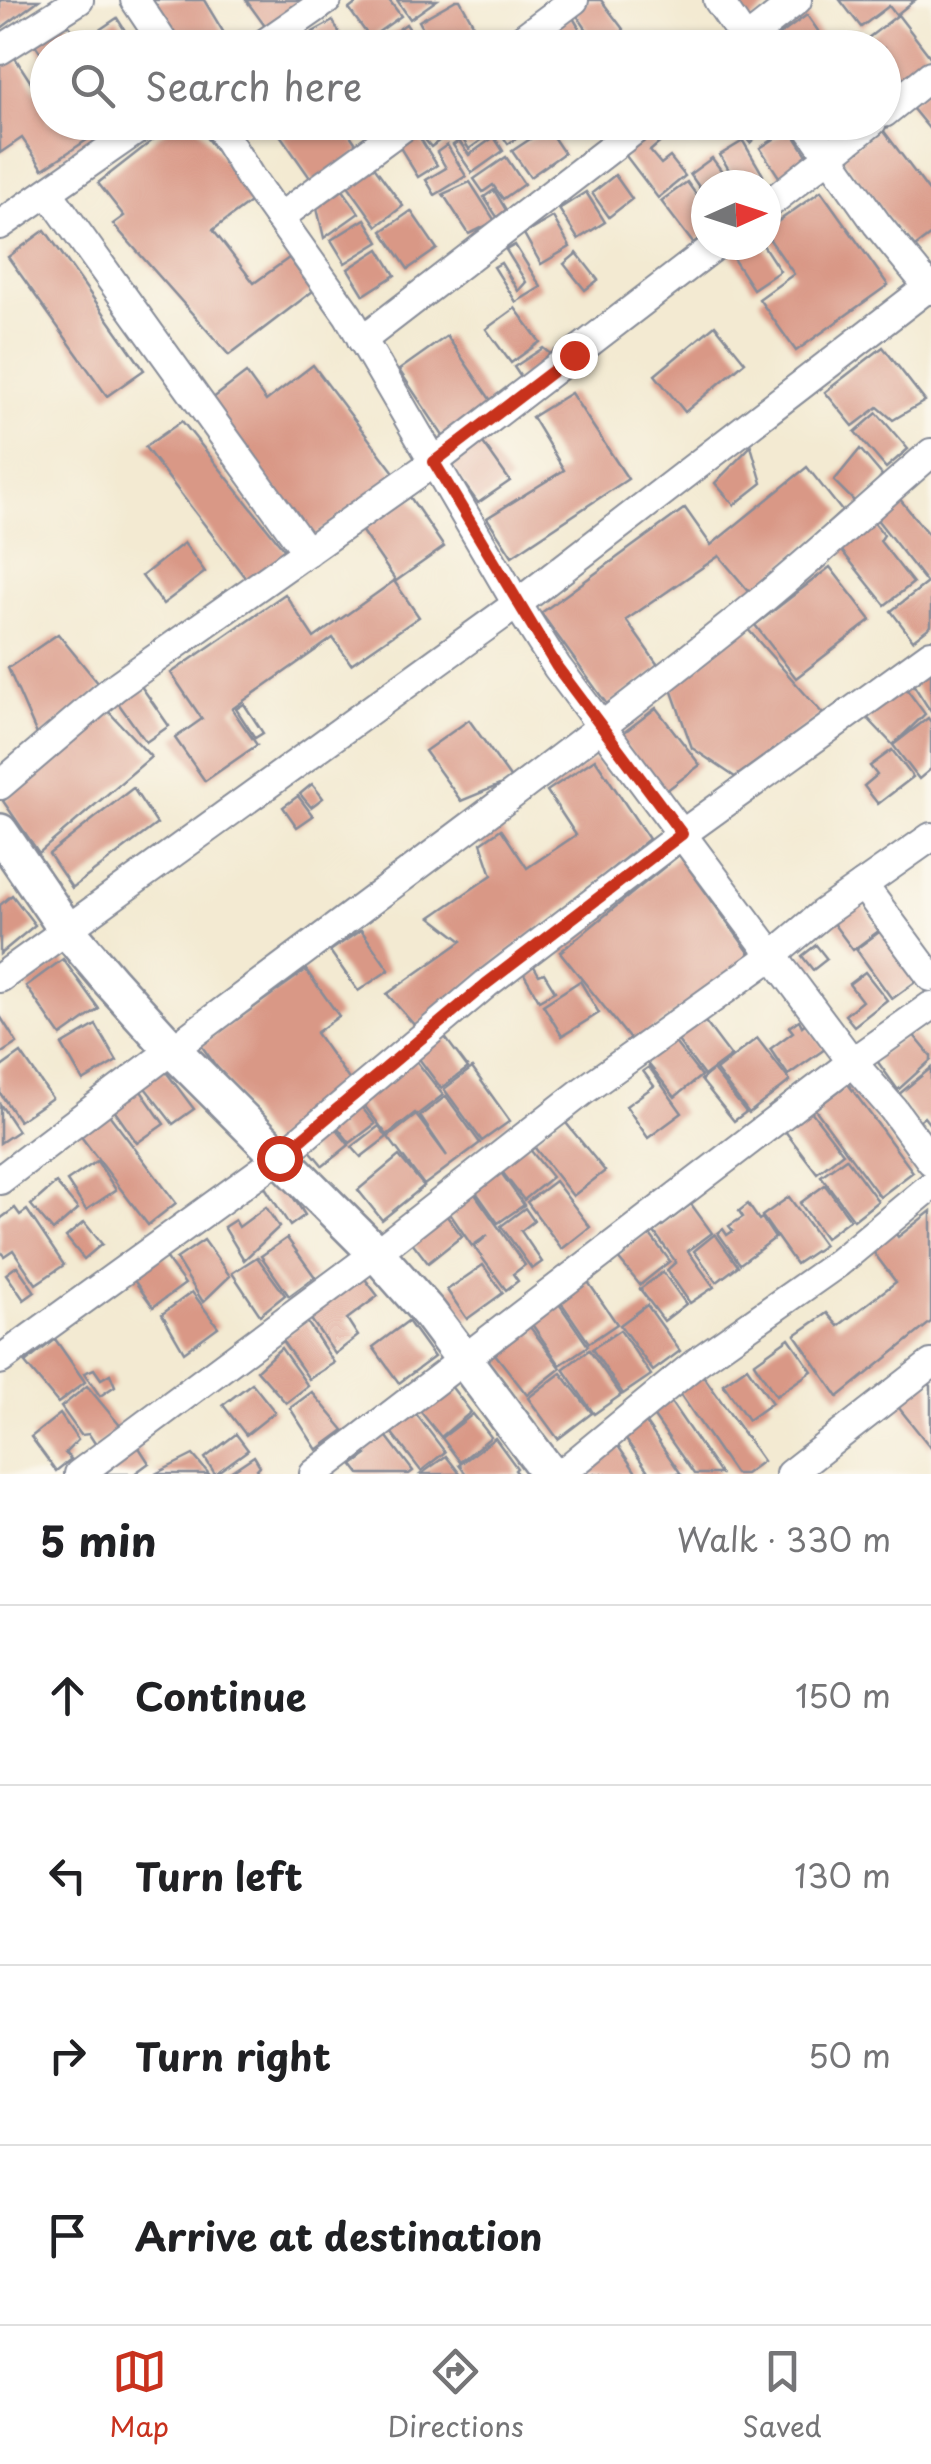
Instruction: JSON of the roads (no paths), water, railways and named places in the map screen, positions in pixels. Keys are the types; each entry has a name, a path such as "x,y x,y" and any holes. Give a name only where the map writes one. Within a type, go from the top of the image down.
{"street":[{"path":"32,30 79,0"},
{"path":"134,0 155,30"},
{"path":"284,30 327,0"},
{"path":"534,30 574,0"},
{"path":"718,0 735,30"},
{"path":"761,30 796,0"},
{"path":"0,50 30,31"},
{"path":"901,99 931,75"},
{"path":"0,225 122,140"},
{"path":"228,140 348,315 557,667 852,1062 931,1161"},
{"path":"278,218 385,140"},
{"path":"362,340 622,140"},
{"path":"0,978 517,604 930,287 877,224 818,140"},
{"path":"781,194 849,140"},
{"path":"48,192 307,552"},
{"path":"0,785 114,688 434,462 697,260"},
{"path":"0,1180 171,1048 433,856 733,624 931,454"},
{"path":"0,1360 279,1158 486,984 682,834 931,654"},
{"path":"0,832 66,928 171,1048 376,1253 429,1313 550,1474"},
{"path":"79,1474 376,1253 582,1091 931,837"},
{"path":"863,885 931,977"},
{"path":"314,1474 852,1062 931,1006"},
{"path":"560,1474 697,1362 838,1264 931,1186"},
{"path":"790,1474 931,1364"}]}
